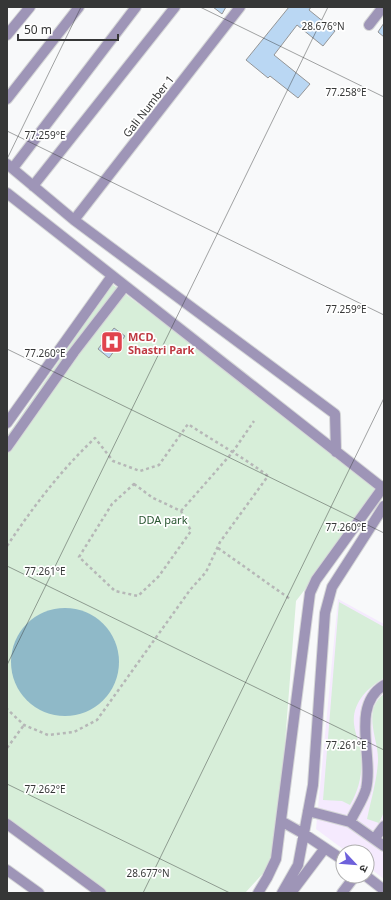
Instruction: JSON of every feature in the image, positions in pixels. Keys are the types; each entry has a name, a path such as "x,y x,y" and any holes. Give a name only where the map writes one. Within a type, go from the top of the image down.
{"street":[{"path":"7,35 30,7"},
{"path":"7,99 79,7"},
{"path":"136,7 10,166 74,220 336,414 336,452"},
{"path":"33,186 175,7"},
{"name":"Gali Number 1","path":"74,220 240,7"},
{"path":"369,25 383,7"},
{"path":"7,193 336,452 384,487 316,580 310,593 276,859 268,878 258,893"},
{"path":"7,423 112,276"},
{"path":"7,447 74,352 125,286"},
{"path":"282,893 298,865 308,811 318,736 327,607 332,587 384,506"},
{"path":"350,822 366,789 368,762 365,717 368,702 377,689 384,685"},
{"path":"308,811 350,822 375,838 384,846"},
{"path":"281,821 335,855"},
{"path":"7,824 101,893"},
{"path":"375,838 384,826"},
{"path":"291,893 325,848"},
{"path":"7,870 39,893"},
{"path":"375,883 384,890"},
{"path":"342,893 349,884"}],"path":[{"path":"181,511 232,453 254,421"},
{"path":"7,546 22,523 74,458 95,438 113,461 140,471 159,465 188,424 232,453 247,460 268,476 218,548 206,572 190,590 97,720 74,732 48,736 24,725 7,709"},
{"path":"134,484 153,498 181,511 191,531 159,576 138,596 115,591 79,557 112,504 134,484"},
{"path":"218,548 290,599"},
{"path":"7,748 24,725"}],"shaded area":[{"path":"338,599 384,624 384,879 375,872 375,844 336,844 316,829"}],"green space":[{"name":"DDA park","path":"112,284 383,488 296,601 276,859 245,893 105,893 7,825 7,436"},
{"path":"339,602 384,627 384,678 367,691 355,709 354,724 360,751 361,774 358,787 350,805 342,801 323,800"},
{"path":"384,694 384,812 379,823 367,819 378,761 372,717 377,701"}],"water":[{"path":"65,608 86,612 103,624 115,641 119,662 115,683 103,700 86,712 65,716 44,712 27,700 15,683 11,662 15,641 27,624 44,612"}],"building":[{"path":"213,7 226,7 222,14"},
{"path":"289,7 311,7 309,10 335,31 323,46 297,25 274,55 310,84 298,98 270,76 268,78 246,60"},
{"path":"384,23 384,37 378,32"},
{"path":"114,328 125,336 109,358 98,349"}],"place":[{"name":"MCD, Shastri Park","path":"112,342"}]}
